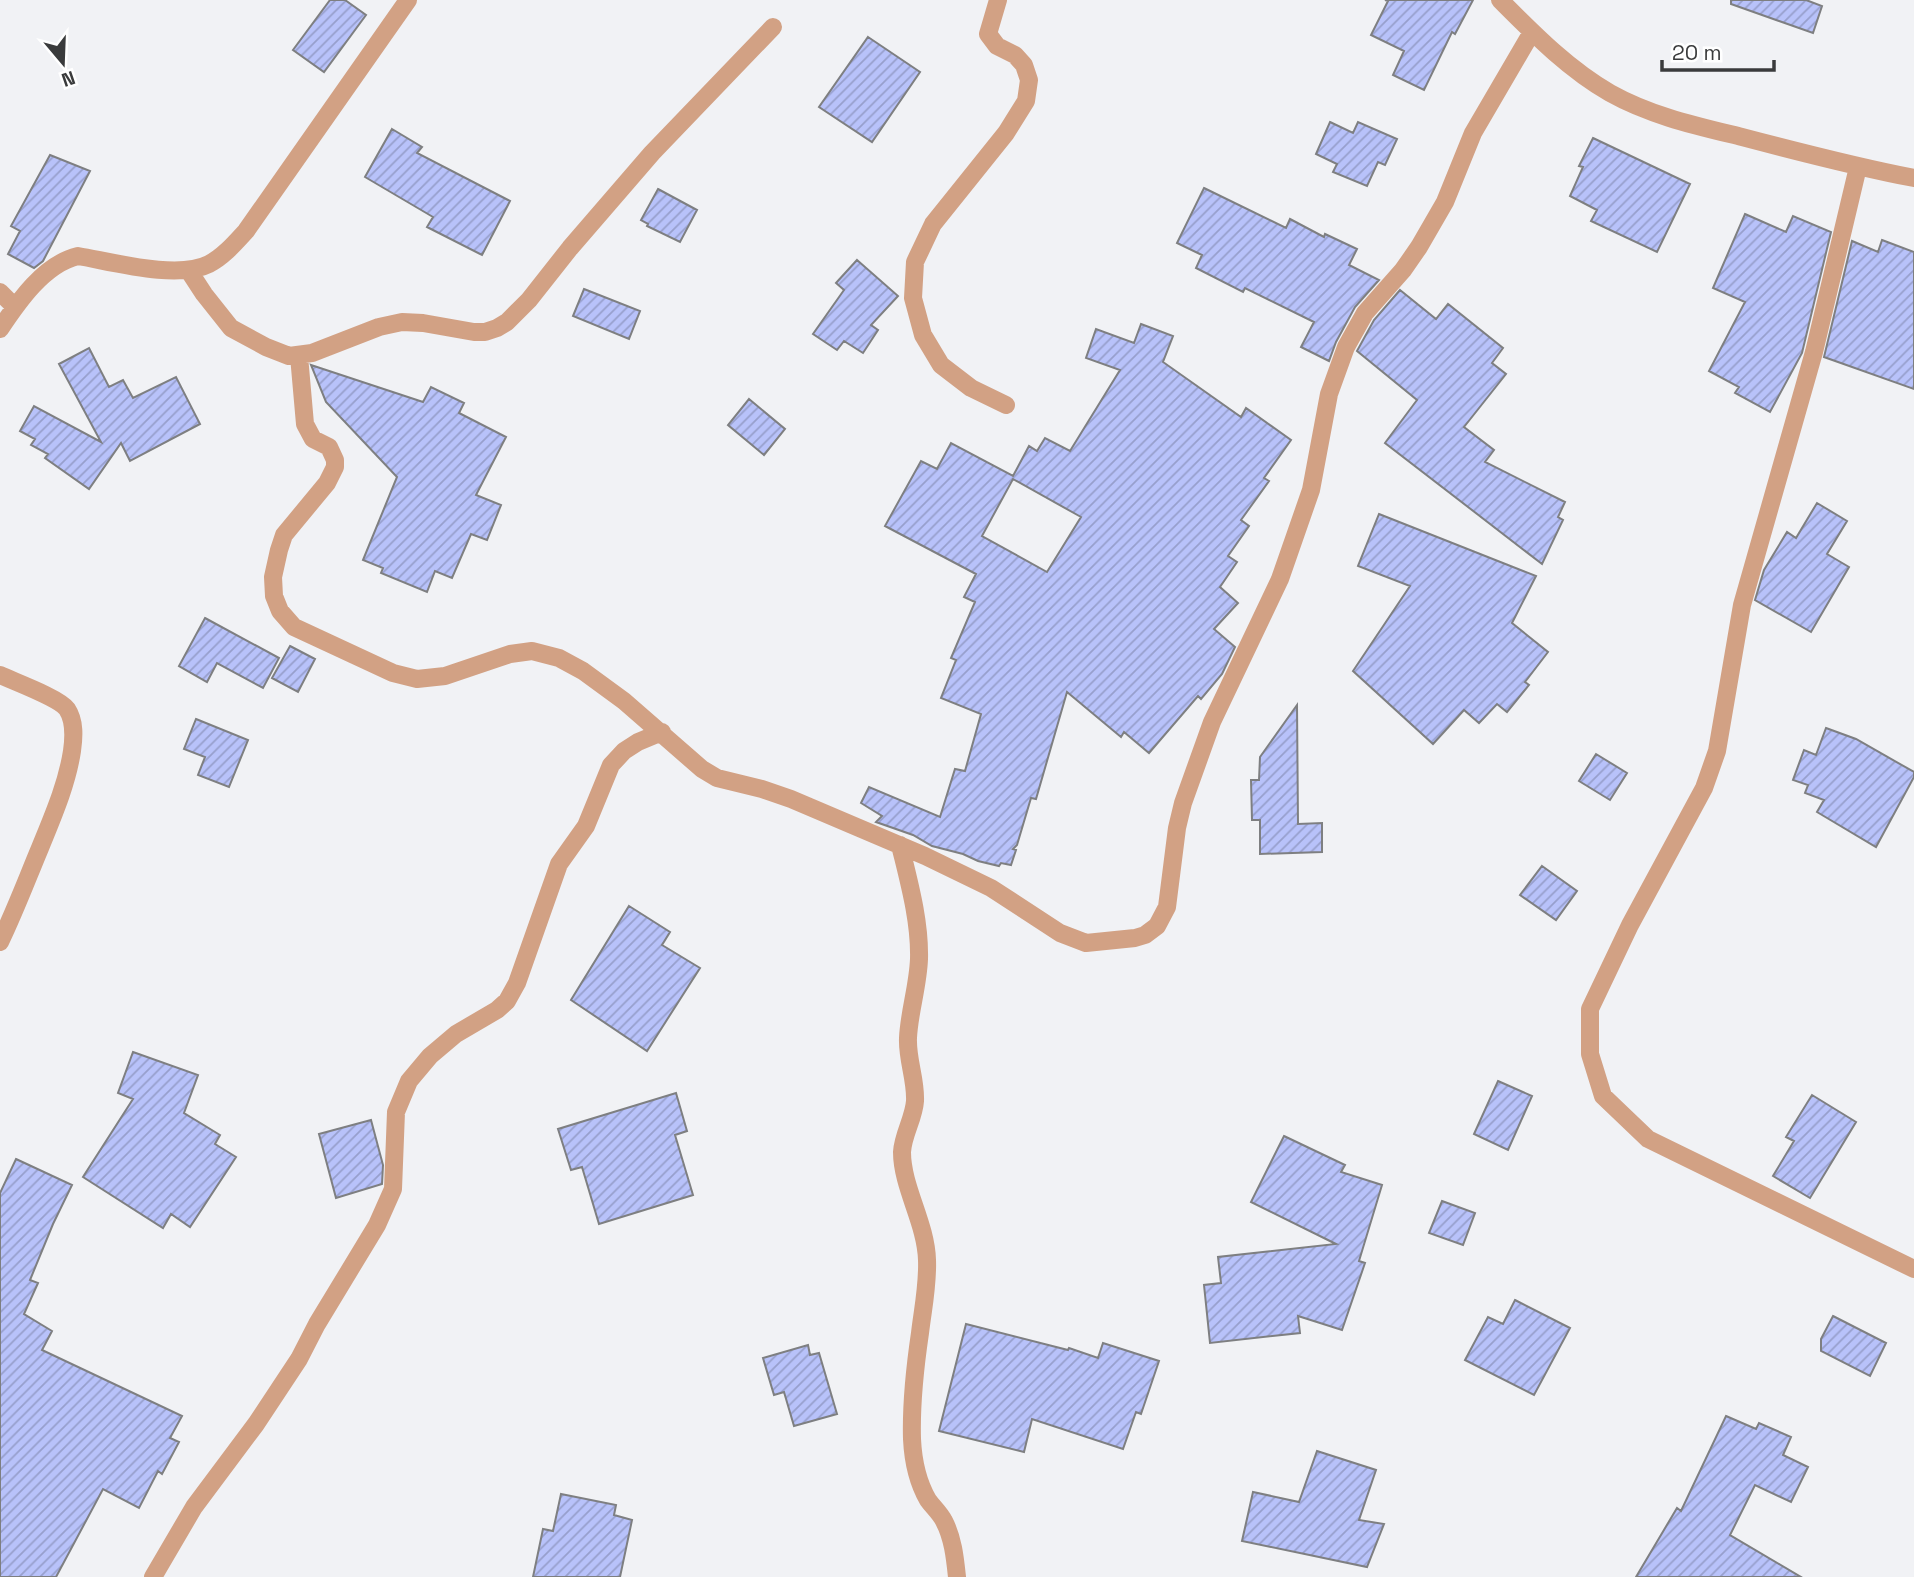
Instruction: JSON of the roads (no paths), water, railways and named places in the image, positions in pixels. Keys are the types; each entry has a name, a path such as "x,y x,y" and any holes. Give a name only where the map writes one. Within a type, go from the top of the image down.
{"street":[{"path":"0,329 15,307 46,273 68,259 78,256 171,271 189,271 209,264 228,250 246,231 408,0"},
{"path":"998,0 988,34 997,46 1015,55 1024,65 1029,80 1026,101 1006,133 933,224 915,262 913,298 922,335 941,365 971,388 1006,405"},
{"path":"1500,0 1577,71 1610,93 1661,117 1858,167 1914,178"},
{"path":"189,271 231,327 266,347 289,356 299,356 379,327 402,322 485,332 507,322 529,300 652,153 773,27"},
{"path":"299,356 305,424 313,439 329,447 334,453 335,467 327,483 284,535 279,550 273,577 274,596 286,620 305,632 393,673 417,679 445,676 510,654 532,651 559,658 583,671 662,732 702,769 717,778 791,799 900,845 991,888 1060,933 1086,943 1135,939 1157,926 1167,907 1177,828 1183,803 1212,722 1280,579 1311,490 1329,394 1346,346 1365,313 1403,270 1419,247 1445,202 1473,133 1532,32"},
{"path":"1858,167 1814,352 1742,605 1717,751 1704,788 1630,925 1590,1009 1590,1054 1603,1096 1648,1139 1914,1269"},
{"path":"0,292 15,307"},
{"path":"0,675 65,706 74,734 63,789 13,917 0,942"},
{"path":"153,1577 194,1507 256,1424 299,1359 377,1224 393,1189 397,1112 409,1081 429,1055 507,1001 517,982 559,864 586,826 611,765 624,751 662,732"},
{"path":"900,845 913,901 919,959 908,1036 915,1105 904,1140 903,1161 925,1240 927,1259 926,1303 915,1373 913,1450 917,1477 949,1533 957,1577"}]}
